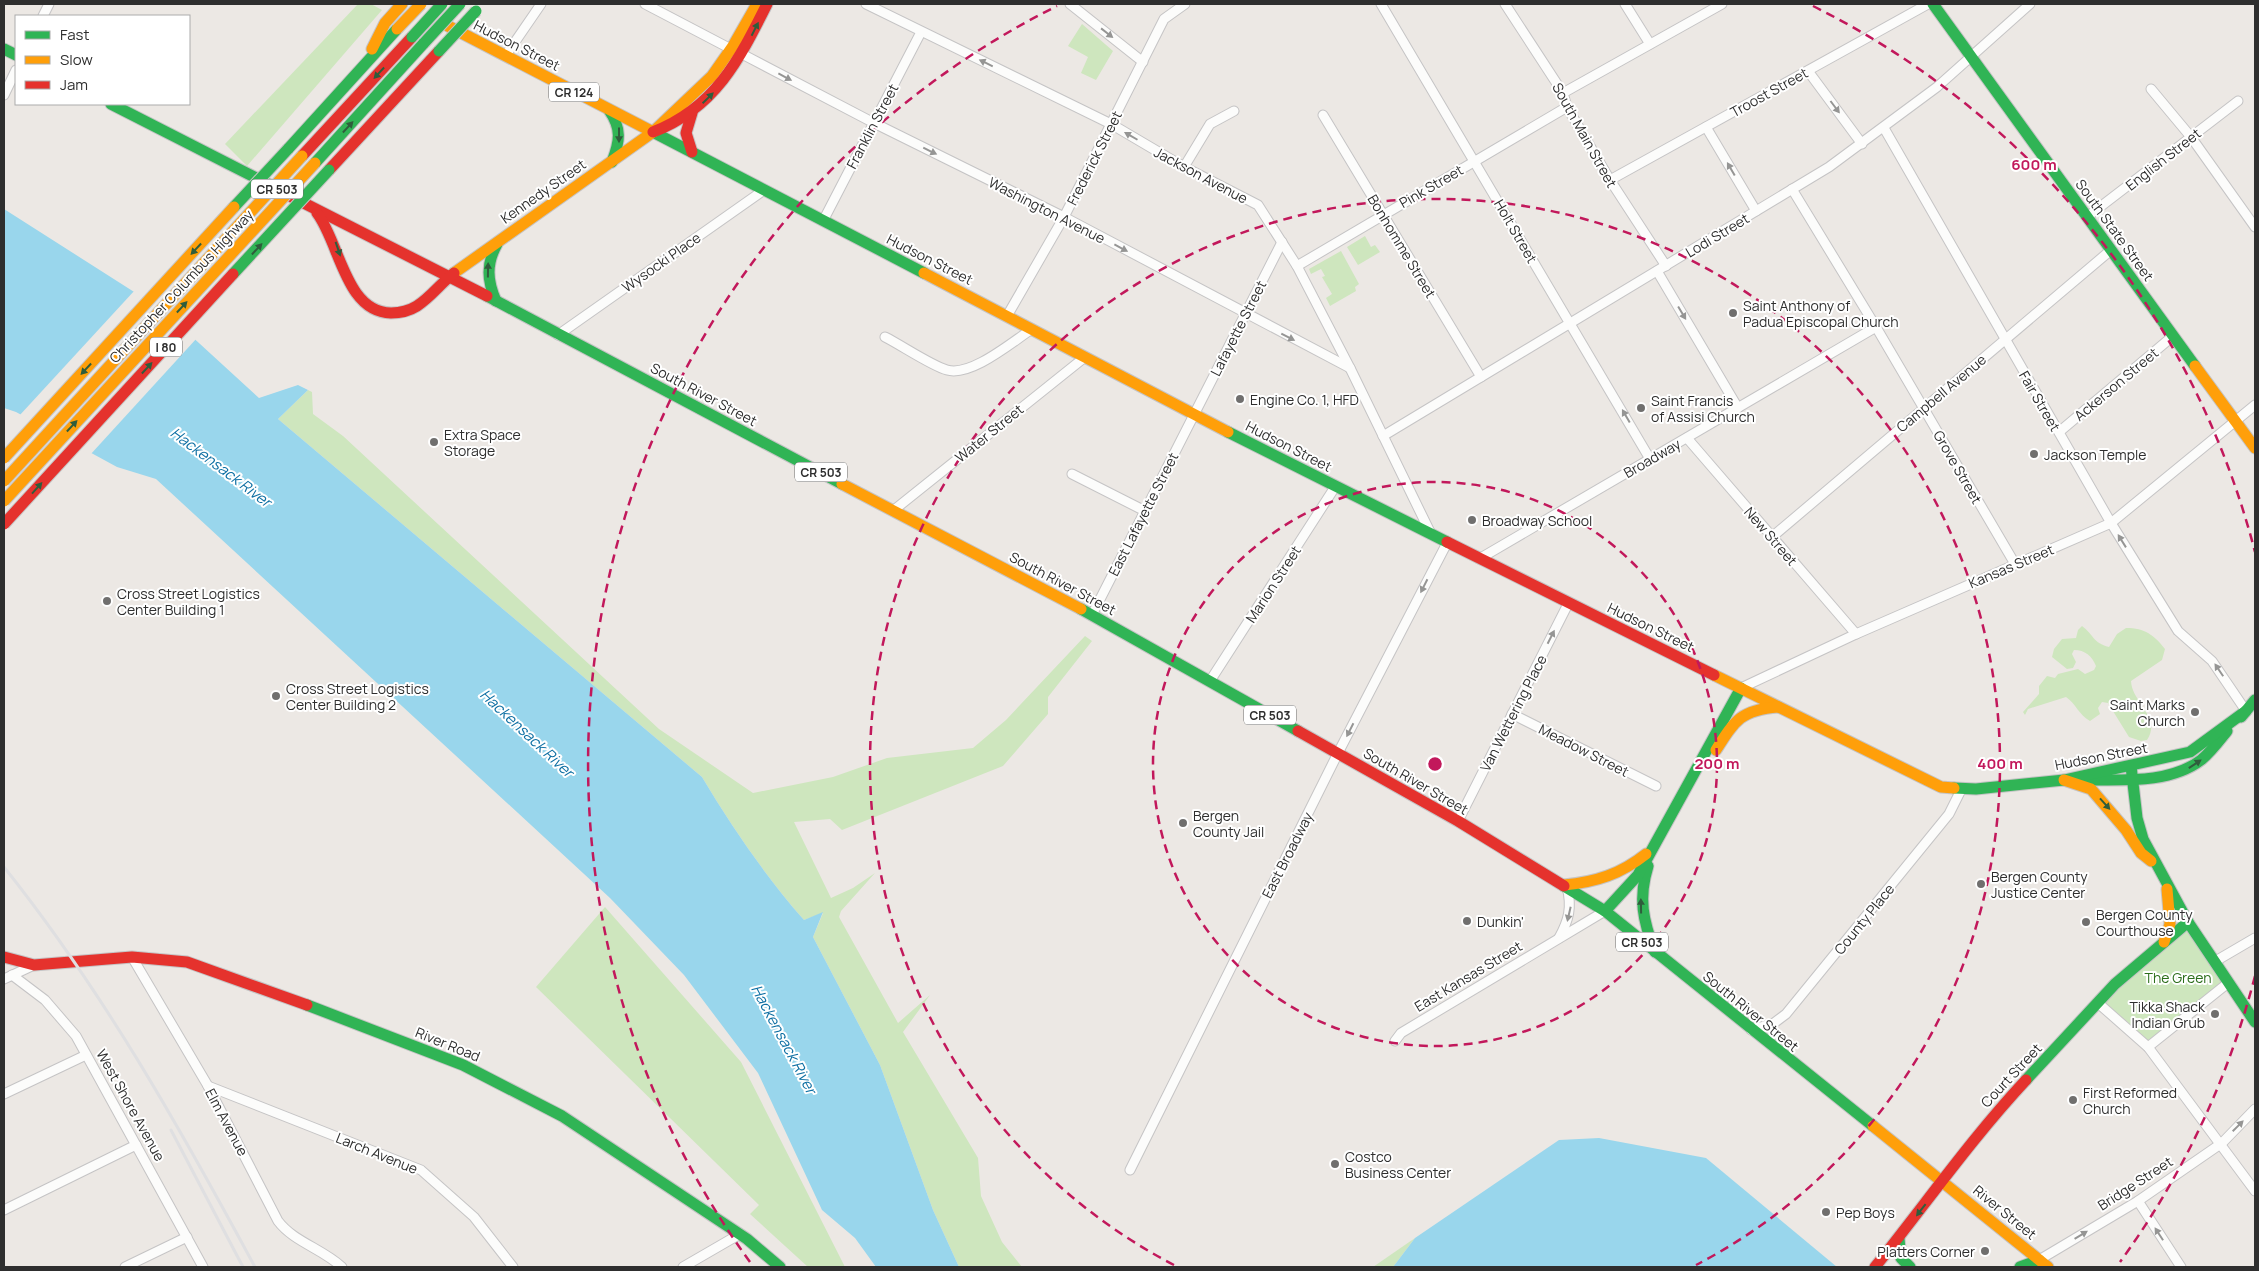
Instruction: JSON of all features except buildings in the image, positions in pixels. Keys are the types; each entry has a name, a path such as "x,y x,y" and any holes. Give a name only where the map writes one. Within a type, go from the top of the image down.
{"main road":[{"path":"365,65 385,23 404,4"},
{"name":"Hudson Street","path":"404,4 1335,487 1941,787 1961,790 2064,780 2190,752 2246,710"},
{"name":"Christopher Columbus Highway","path":"4,458 421,4"},
{"name":"Christopher Columbus Highway","path":"4,481 442,4"},
{"name":"Christopher Columbus Highway","path":"4,501 460,4"},
{"path":"653,132 663,119 704,86 731,48 756,4"},
{"path":"653,132 673,126 692,113 723,81 742,54 768,4"},
{"name":"South State Street","path":"1933,4 2234,422 2255,448"},
{"name":"I 80","path":"4,524 479,7"},
{"name":"South River Street","path":"113,105 450,276 558,335 1092,614 1458,821 1605,911 1750,1030 1942,1180"},
{"path":"609,110 619,123 621,139 612,162"},
{"path":"692,113 685,125 686,141 692,152"},
{"name":"Kennedy Street","path":"313,208 328,224 350,285 356,296 376,310 386,314 411,309 450,276 499,240 653,132"},
{"path":"496,301 489,287 486,271 489,257 499,240"},
{"name":"East Kansas Street","path":"1605,911 1638,875 1741,688"},
{"path":"2246,710 2255,700"},
{"name":"East Kansas Street","path":"1698,767 1716,750 1738,715 1751,710 1779,707"},
{"name":"CR 124","path":"2064,780 2149,777 2187,770 2201,760 2246,710"},
{"path":"2130,766 2143,839 2154,863 2188,922 2255,1022"},
{"path":"2064,780 2091,789 2126,830 2141,853 2154,863"},
{"name":"East Kansas Street","path":"1566,886 1588,883 1617,875 1634,864 1656,845"},
{"name":"East Kansas Street","path":"1655,952 1640,913 1641,894 1656,845"},
{"path":"2163,943 2170,924 2167,884"},
{"name":"Court Street","path":"1875,1267 1899,1239 1942,1180 2000,1108 2115,984 2188,922"},
{"path":"4,956 34,965"},
{"name":"River Road","path":"34,965 132,957 164,959 205,968 335,1015 497,1080 562,1116 740,1234 780,1267"},
{"name":"River Street","path":"1942,1180 2044,1264"},
{"path":"1899,1239 1901,1260 1910,1267"},
{"name":"Bridge Street","path":"2020,1267 2044,1264"}],"street":[{"path":"506,56 540,4"},
{"path":"645,4 731,48"},
{"name":"Jackson Avenue","path":"866,4 1111,124 1184,167 1258,205 1296,266 1350,368 1431,535"},
{"path":"1070,4 1143,62"},
{"name":"Frederick Street","path":"1007,316 1064,217 1164,19 1185,4"},
{"name":"Holt Street","path":"1381,4 1650,458"},
{"name":"South Main Street","path":"1505,4 1564,93 1567,107 1610,180 1666,266"},
{"path":"1625,4 1650,44"},
{"path":"1564,93 1722,4"},
{"name":"Troost Street","path":"1610,180 1928,4"},
{"name":"Lodi Street","path":"1383,436 1756,212 1862,144 1972,56 2030,4"},
{"name":"Franklin Street","path":"823,221 921,32"},
{"name":"Washington Avenue","path":"742,54 874,123 1064,217 1350,368"},
{"path":"1808,71 1862,144"},
{"path":"4,95 15,72"},
{"path":"2151,88 2252,214 2255,228"},
{"name":"English Street","path":"2087,217 2238,101"},
{"name":"Pink Street","path":"1296,266 1567,107"},
{"path":"1184,167 1210,124 1234,111"},
{"name":"Bonhomme Street","path":"1323,116 1481,377"},
{"path":"1706,127 1756,212"},
{"name":"Fair Street","path":"1884,128 2111,523 2178,631 2212,661 2246,710"},
{"name":"Grove Street","path":"1792,189 2016,564"},
{"name":"Wysocki Place","path":"558,335 764,190"},
{"name":"Lafayette Street","path":"1194,414 1282,242"},
{"name":"Campbell Avenue","path":"1772,537 2111,250"},
{"path":"1657,271 1738,408"},
{"name":"Broadway","path":"1479,559 1876,327"},
{"path":"885,337 947,371 960,370 981,363 1032,329"},
{"name":"Ackerson Street","path":"2058,432 2172,336"},
{"name":"Water Street","path":"894,510 1085,357"},
{"name":"Kansas Street","path":"1741,688 1856,634 2111,523 2255,406"},
{"name":"East Lafayette Street","path":"1092,614 1194,414"},
{"name":"New Street","path":"1687,438 1856,634"},
{"path":"1072,474 1145,511"},
{"name":"Marion Street","path":"1210,681 1335,487"},
{"name":"East Broadway","path":"1130,1170 1338,753 1446,543"},
{"name":"Van Wettering Place","path":"1458,821 1568,604"},
{"name":"Meadow Street","path":"1512,714 1656,786"},
{"name":"County Place","path":"1750,1030 1774,1023 1790,1009 1949,814 1961,790"},
{"path":"1558,939 1570,913 1571,906 1566,886"},
{"name":"East Kansas Street","path":"1395,1042 1401,1033 1605,911"},
{"path":"2214,962 2255,938"},
{"name":"Elm Avenue","path":"132,957 208,1086 278,1221 293,1236 316,1247 342,1267"},
{"path":"8,977 34,965"},
{"name":"West Shore Avenue","path":"8,977 29,986 59,1014 76,1036 203,1267"},
{"path":"2148,1047 2228,983"},
{"path":"2098,1003 2148,1047 2222,1143 2255,1190"},
{"path":"4,1094 86,1055"},
{"name":"Larch Avenue","path":"208,1086 421,1170 474,1217 513,1267"},
{"name":"Bridge Street","path":"2044,1264 2222,1143 2255,1109"},
{"path":"4,1210 136,1145"},
{"path":"2138,1201 2181,1267"},
{"path":"683,1267 740,1234"},
{"path":"125,1267 187,1237"}],"green space":[{"path":"358,4 371,4 382,10 247,166 225,144"},
{"path":"1082,24 1113,51 1096,80 1081,73 1088,57 1068,46"},
{"path":"1365,236 1371,247 1375,245 1380,252 1358,265 1347,247"},
{"path":"1341,251 1359,284 1355,287 1356,291 1330,306 1326,298 1332,294 1322,277 1325,276 1321,269 1311,274 1309,269"},
{"path":"308,390 312,392 313,414 343,436 659,729 753,793 833,777 887,758 973,748 1006,720 1085,636 1092,641 1048,697 1048,714 1003,766 842,830 830,819 794,822 831,898 853,888 875,873 841,911 839,917 898,1023 930,995 903,1032 978,1158 981,1196 1002,1242 1022,1267 959,1267 933,1210 880,1065 813,937 823,913 804,920 750,851 702,777 278,419"},
{"path":"2082,626 2097,641 2109,647 2117,634 2126,628 2139,629 2148,633 2165,649 2162,660 2131,681 2136,696 2149,717 2151,724 2151,732 2147,740 2141,741 2129,737 2108,703 2102,702 2098,708 2100,714 2090,721 2066,697 2028,709 2025,715 2023,712 2039,694 2039,686 2047,676 2055,678 2058,674 2078,669 2085,674 2094,670 2096,666 2092,659 2082,651 2074,650 2072,654 2076,662 2073,668 2067,669 2052,657 2054,649 2062,639 2076,638 2078,630"},
{"path":"605,907 741,1062 845,1267 808,1267 750,1214 759,1205 536,987"},
{"name":"The Green","path":"2188,922 2228,983 2148,1047 2098,1003"},
{"path":"1415,1238 1393,1267 1373,1267"}],"water":[{"name":"Hackensack River","path":"4,209 164,311 259,398 298,385 308,390 278,419 702,777 750,851 804,920 823,912 813,937 880,1065 933,1210 959,1267 876,1267 855,1238 822,1210 758,1073 684,975 610,898 156,479 117,467 16,412 4,408"},
{"path":"1599,1138 1706,1158 1837,1267 1393,1267 1415,1238 1559,1140"}],"pier":[{"path":"135,290 166,309 197,338 90,455 19,416"}],"railway":[{"path":"4,867 40,914 107,1011 169,1112 255,1267"},
{"path":"171,1130 243,1267"}],"traffic: fast":[{"path":"412,37 442,4"},
{"path":"424,43 460,4"},
{"path":"1933,4 2195,366"},
{"path":"439,51 476,11"},
{"path":"288,149 397,29"},
{"path":"315,163 424,43"},
{"path":"4,49 15,54"},
{"path":"113,105 270,185"},
{"path":"609,110 618,129 617,148 612,162"},
{"path":"653,132 924,273"},
{"path":"234,207 288,149"},
{"path":"233,274 329,170"},
{"path":"496,301 489,279 489,265 497,244"},
{"path":"487,296 842,484"},
{"path":"1228,432 1447,542"},
{"path":"1081,609 1298,731"},
{"path":"1605,911 1638,875 1741,688"},
{"path":"2241,717 2255,700"},
{"path":"1954,788 1976,789 2064,780 2190,752 2246,711"},
{"path":"2089,780 2148,779 2176,773 2201,760 2212,750 2227,731"},
{"path":"2131,766 2137,818 2143,839 2188,922 2255,1022"},
{"path":"1648,866 1643,889 1643,909 1647,930 1655,952"},
{"path":"1564,886 1605,911 1873,1126"},
{"path":"2026,1080 2115,984 2188,922"},
{"path":"307,1005 463,1065 562,1116 747,1239 780,1267"},
{"path":"1899,1239 1901,1258 1910,1267"},
{"path":"2020,1267 2039,1260"}],"traffic: slow":[{"path":"372,49 385,23 402,4"},
{"path":"397,29 421,4"},
{"path":"454,273 653,132 712,76 733,46 757,4"},
{"path":"448,26 653,132"},
{"path":"4,481 302,156"},
{"path":"4,501 315,163"},
{"path":"4,458 234,207"},
{"path":"924,273 1228,432"},
{"path":"2195,366 2255,448"},
{"path":"842,484 1081,609"},
{"path":"1714,675 1941,787 1954,788"},
{"path":"1716,750 1728,731 1740,718 1765,708 1778,707"},
{"path":"2064,780 2091,789 2126,830 2141,853 2151,861"},
{"path":"1564,885 1587,882 1608,876 1627,867 1646,854"},
{"path":"2164,942 2170,924 2167,889"},
{"path":"1873,1126 2048,1267"}],"traffic: jam":[{"path":"653,132 675,122 709,96 735,63 767,4"},
{"path":"302,156 412,37"},
{"path":"329,170 439,51"},
{"path":"692,113 686,133 692,152"},
{"path":"290,196 487,296"},
{"path":"317,213 325,226 353,289 363,301 376,310 391,313 411,309 427,298 454,273"},
{"path":"4,524 233,274"},
{"path":"1447,542 1714,675"},
{"path":"1298,731 1458,821 1564,886"},
{"path":"4,957 34,965 132,957 187,962 307,1005"},
{"path":"1875,1267 1967,1149 2026,1080"}],"place":[{"name":"Saint Anthony of Padua Episcopal Church","path":"1733,313"},
{"name":"Engine Co. 1, HFD","path":"1240,399"},
{"name":"Saint Francis of Assisi Church","path":"1641,408"},
{"name":"Extra Space Storage","path":"434,442"},
{"name":"Jackson Temple","path":"2034,454"},
{"name":"Broadway School","path":"1472,520"},
{"name":"Cross Street Logistics Center Building 1","path":"107,601"},
{"name":"Cross Street Logistics Center Building 2","path":"276,696"},
{"name":"Saint Marks Church","path":"2195,712"},
{"name":"Bergen County Jail","path":"1183,823"},
{"name":"Bergen County Justice Center","path":"1981,884"},
{"name":"Dunkin'","path":"1467,921"},
{"name":"Bergen County Courthouse","path":"2086,922"},
{"name":"Tikka Shack Indian Grub","path":"2215,1014"},
{"name":"First Reformed Church","path":"2073,1100"},
{"name":"Costco Business Center","path":"1335,1164"},
{"name":"Pep Boys","path":"1826,1212"},
{"name":"Platters Corner","path":"1985,1251"}]}
